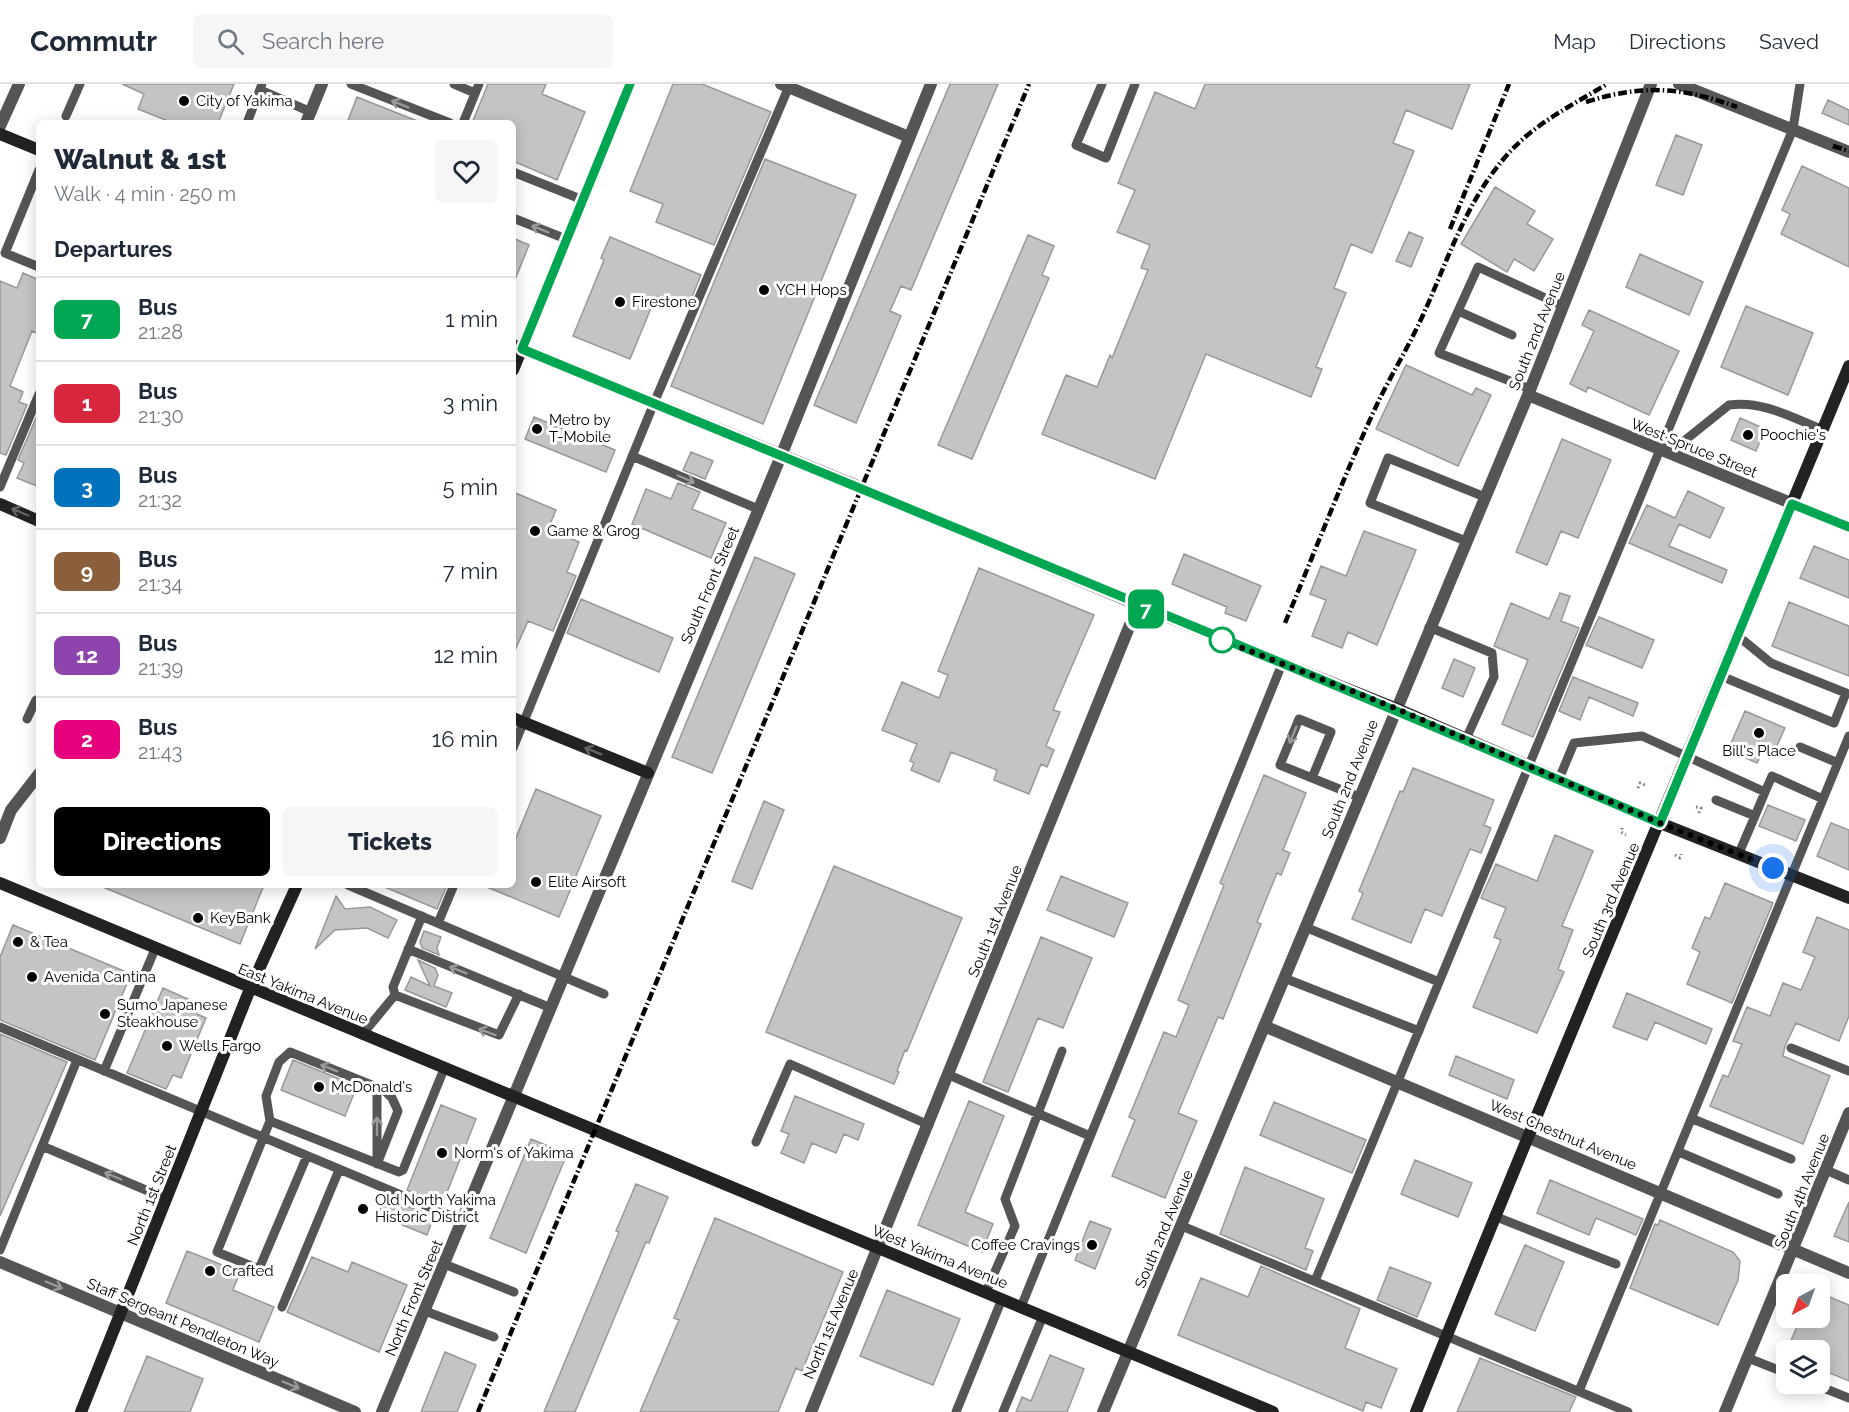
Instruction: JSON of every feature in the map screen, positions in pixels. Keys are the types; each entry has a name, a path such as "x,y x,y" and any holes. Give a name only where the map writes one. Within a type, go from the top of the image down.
{"street":[{"path":"0,126 19,84"},
{"path":"309,117 322,84"},
{"path":"630,84 567,239 517,347 855,485"},
{"name":"South Front Street","path":"515,1096 781,456 931,84"},
{"name":"South 2nd Avenue","path":"1103,1412 1395,708 1529,392 1650,84"},
{"path":"1680,84 1849,152"},
{"path":"787,85 909,137"},
{"path":"0,134 36,149"},
{"name":"South 3rd Avenue","path":"1416,1412 1526,1136 1660,823 1849,366"},
{"name":"West Spruce Street","path":"1529,392 1664,452 1849,527"},
{"path":"0,504 36,519"},
{"path":"904,506 1138,605 1395,708 1660,823 1849,898"},
{"name":"South 1st Avenue","path":"879,1248 1138,605"},
{"path":"519,720 648,773"},
{"path":"0,838 11,810 36,778"},
{"name":"East Yakima Avenue","path":"0,883 250,989 595,1130"},
{"name":"North 1st Street","path":"81,1412 250,989 296,888"},
{"name":"West Chestnut Avenue","path":"1264,1026 1849,1273"},
{"name":"North Front Street","path":"382,1412 515,1096"},
{"name":"South 4th Avenue","path":"1725,1412 1848,1118"},
{"name":"West Yakima Avenue","path":"595,1130 1274,1412"},
{"name":"North 1st Avenue","path":"811,1412 879,1248"},
{"name":"Staff Sergeant Pendleton Way","path":"0,1262 355,1412"}],"lane":[{"path":"66,116 80,84"},
{"path":"351,84 442,120"},
{"path":"454,84 477,88 464,120"},
{"path":"1102,84 1076,145 1106,158 1136,84"},
{"path":"1315,1281 1528,766 1664,452 1793,129 1800,84"},
{"path":"519,720 787,85"},
{"path":"248,120 261,87 309,117"},
{"path":"516,173 583,200"},
{"path":"36,177 5,253 36,266"},
{"path":"516,219 567,239"},
{"path":"1529,392 1439,353 1478,267 1563,306"},
{"path":"1458,311 1512,335"},
{"path":"0,487 36,401"},
{"path":"1664,452 1729,405 1742,403 1756,404 1823,430"},
{"path":"632,456 758,509"},
{"path":"1466,541 1370,503 1388,458 1485,497"},
{"path":"1429,627 1492,653 1494,677 1466,739"},
{"path":"1721,676 1834,723 1846,693 1770,663 1738,636"},
{"path":"1021,1306 1282,664"},
{"path":"27,719 36,700"},
{"path":"1312,778 1331,732 1299,719 1280,765 1312,778 1359,796"},
{"path":"1559,779 1574,743 1642,736 1765,792"},
{"path":"1579,1391 1849,736"},
{"path":"1800,747 1838,763"},
{"path":"1739,853 1772,776 1823,799"},
{"path":"1716,800 1755,816"},
{"path":"355,888 604,994"},
{"path":"438,923 453,888"},
{"path":"395,995 393,987 422,916"},
{"path":"1305,927 1439,982"},
{"path":"104,1071 155,949"},
{"path":"408,949 551,1008"},
{"path":"1284,978 1419,1031"},
{"path":"395,995 499,1035 519,994"},
{"path":"362,1035 395,995"},
{"path":"0,1027 463,1221"},
{"path":"1791,1048 1849,1071"},
{"path":"986,1292 1015,1226 1005,1199 1062,1051"},
{"path":"307,1156 259,1269 217,1252 270,1121 266,1096 279,1062 287,1053 377,1088 392,1098 398,1111 377,1164"},
{"path":"0,1250 78,1060"},
{"path":"756,1142 790,1064 929,1125"},
{"path":"270,1121 395,1172 403,1170 444,1069"},
{"path":"949,1075 1090,1136"},
{"path":"377,1088 377,1164"},
{"path":"1693,1119 1791,1159"},
{"path":"42,1146 167,1199"},
{"path":"1679,1152 1778,1194"},
{"path":"282,1307 339,1170"},
{"path":"1826,1170 1849,1180"},
{"path":"1494,1216 1616,1264"},
{"path":"1182,1226 1628,1412"},
{"path":"444,1264 514,1292"},
{"path":"956,1412 1002,1299"},
{"path":"425,1311 494,1338"},
{"path":"1004,1412 1043,1316"},
{"path":"1748,1358 1776,1369"},
{"path":"1830,1390 1849,1398"}],"path":[{"path":"1638,788 1640,783 1647,786"},
{"path":"1696,807 1701,808 1699,813"},
{"path":"1622,828 1621,832 1626,835"},
{"path":"1675,855 1680,858 1682,854"}],"building":[{"name":"City of Yakima","path":"122,84 234,84 219,120 166,120 138,109 144,94"},
{"path":"488,84 546,84 542,94 585,112 557,180 516,162 516,120 473,120"},
{"path":"673,84 702,84 771,112 714,245 656,222 663,204 630,191"},
{"path":"950,84 998,84 911,290 901,286 890,311 901,316 856,423 814,405"},
{"path":"1205,84 1470,84 1452,129 1406,110 1393,143 1414,151 1372,253 1351,244 1334,288 1346,293 1316,367 1322,369 1311,397 1206,354 1155,479 1042,434 1066,375 1097,387 1110,355 1112,358 1148,270 1141,268 1150,245 1117,232 1135,190 1118,183 1155,92 1195,109"},
{"path":"357,97 415,120 348,120"},
{"path":"1828,100 1849,110 1849,125 1822,113"},
{"path":"1676,135 1702,145 1683,195 1656,185"},
{"name":"YCH Hops","path":"765,159 856,195 763,424 671,386"},
{"path":"1802,166 1849,188 1849,267 1781,234 1790,214 1782,210"},
{"path":"1495,187 1535,211 1527,224 1553,239 1534,271 1514,259 1507,272 1461,244"},
{"path":"1409,232 1423,238 1411,267 1396,261"},
{"path":"1028,235 1054,246 1042,275 1049,278 972,459 938,445"},
{"name":"Firestone","path":"610,237 701,275 687,309 656,296 630,359 573,336 604,260 601,258"},
{"path":"516,239 529,245 516,277"},
{"path":"1640,254 1703,282 1689,315 1626,287"},
{"path":"23,273 36,279 36,333 32,331 10,386 23,392 19,402 27,405 6,455 0,453 0,281 17,288"},
{"path":"1746,306 1813,333 1788,395 1721,367"},
{"path":"1589,310 1679,351 1649,415 1588,387 1586,392 1570,384 1594,331 1582,325"},
{"path":"1406,365 1472,395 1476,388 1491,395 1458,466 1376,429"},
{"path":"534,417 615,450 606,472 525,439"},
{"path":"36,418 36,486 17,478 24,463 18,460"},
{"name":"Poochie's","path":"1740,418 1765,429 1756,451 1731,440"},
{"path":"1562,439 1611,460 1578,538 1561,531 1547,565 1516,552"},
{"path":"691,452 713,461 705,479 683,470"},
{"path":"678,483 700,492 692,509 726,523 711,558 632,524 646,489 671,499"},
{"path":"1688,491 1724,508 1710,538 1679,524 1669,546 1727,570 1722,583 1629,543 1647,505 1675,518"},
{"path":"516,493 556,510 548,529 579,542 567,572 576,576 553,631 528,621 516,648"},
{"path":"1364,531 1416,550 1377,645 1348,632 1342,648 1312,636 1326,600 1310,594 1321,566 1346,576"},
{"path":"1814,546 1849,560 1849,598 1800,578"},
{"path":"1184,554 1261,586 1246,621 1225,613 1227,607 1172,584"},
{"path":"755,557 795,574 712,773 672,757"},
{"path":"979,568 1094,615 1053,710 1060,712 1046,746 1054,750 1047,767 1041,764 1029,794 994,780 997,770 951,752 939,782 911,770 914,763 910,761 917,744 882,730 902,682 939,698 948,675 938,671"},
{"path":"1560,593 1570,596 1561,621 1579,628 1533,737 1502,724 1528,660 1494,646 1511,603 1549,619"},
{"path":"581,599 673,638 659,672 567,633"},
{"path":"1789,602 1849,626 1849,676 1772,646"},
{"path":"1599,617 1654,640 1642,668 1586,645"},
{"path":"1454,659 1475,668 1463,697 1442,688"},
{"path":"1573,677 1638,703 1633,716 1589,697 1580,720 1559,711"},
{"name":"Bill's Place","path":"1745,711 1785,728 1773,755 1763,751 1757,763 1728,750"},
{"path":"1413,768 1494,800 1484,825 1491,828 1481,853 1470,849 1442,916 1425,909 1411,943 1352,919 1363,893 1359,891 1400,791 1403,792"},
{"path":"1264,775 1306,793 1283,850 1290,853 1281,875 1277,873 1257,922 1261,924 1223,1019 1218,1017 1178,1113 1197,1121 1165,1198 1112,1176 1135,1120 1129,1117 1164,1032 1176,1037 1189,1005 1178,1000 1224,885 1220,883"},
{"path":"536,789 601,816 559,917 489,888 516,888 516,838"},
{"path":"764,801 784,810 752,889 732,881"},
{"path":"1768,805 1805,820 1796,841 1759,826"},
{"path":"1831,823 1849,830 1849,870 1817,856"},
{"path":"1555,835 1593,851 1562,926 1573,930 1558,969 1564,972 1537,1033 1473,1007 1501,940 1494,937 1506,908 1481,898 1496,864 1537,881"},
{"path":"834,866 962,918 907,1051 905,1050 894,1084 766,1032"},
{"path":"1061,876 1128,903 1114,937 1047,910"},
{"path":"1725,883 1773,903 1732,1003 1687,984 1700,952 1692,948 1705,917 1710,919"},
{"path":"105,888 263,888 240,944"},
{"path":"387,888 446,888 437,909"},
{"path":"336,896 345,909 370,907 397,920 388,938 367,928 335,930 315,949"},
{"path":"1817,917 1849,930 1849,1016 1839,1041 1796,1023 1785,1046 1783,1056 1830,1076 1803,1144 1710,1106 1723,1075 1728,1077 1742,1044 1733,1041 1747,1007 1770,1016 1783,983 1801,990 1815,957 1803,952"},
{"path":"13,925 131,974 95,1060 0,1020 0,957"},
{"path":"424,931 441,937 437,948 439,955 422,948 420,942"},
{"path":"1041,937 1092,958 1063,1028 1038,1018 1008,1092 983,1082"},
{"path":"418,960 435,968 438,975 434,986 452,993 446,1007 405,990 411,977 430,986"},
{"name":"Wells Fargo","path":"163,988 201,1005 197,1014 206,1018 181,1078 173,1075 166,1089 127,1073"},
{"path":"1627,993 1712,1029 1706,1044 1655,1022 1647,1040 1613,1027"},
{"path":"0,1034 67,1062 0,1216"},
{"path":"1456,1056 1514,1080 1507,1099 1449,1075"},
{"name":"McDonald's","path":"293,1060 357,1086 345,1116 281,1090"},
{"path":"795,1096 864,1124 858,1140 844,1134 836,1153 812,1143 804,1163 781,1153 789,1134 781,1131"},
{"path":"969,1101 1004,1116 965,1212 993,1224 982,1252 918,1225"},
{"path":"1274,1102 1366,1140 1352,1173 1260,1135"},
{"name":"Norm's of Yakima","path":"441,1105 476,1119 442,1205 407,1190"},
{"path":"531,1139 567,1154 526,1253 490,1238"},
{"path":"1415,1160 1472,1183 1458,1217 1401,1194"},
{"path":"1245,1167 1324,1199 1305,1248 1313,1251 1306,1270 1220,1234"},
{"path":"1550,1180 1643,1219 1636,1235 1596,1218 1589,1235 1537,1213"},
{"path":"636,1184 668,1197 649,1243 646,1242 575,1412 544,1412 619,1232 616,1231"},
{"path":"385,1198 434,1216 427,1235 378,1215"},
{"path":"1849,1202 1849,1242 1834,1236"},
{"path":"715,1218 843,1272 802,1371 796,1368 778,1412 640,1412 679,1320 674,1318"},
{"path":"1660,1220 1733,1252 1740,1261 1738,1280 1718,1325 1630,1288 1655,1224 1658,1225"},
{"path":"1090,1221 1111,1229 1095,1269 1075,1260"},
{"path":"1525,1245 1564,1262 1535,1331 1495,1314"},
{"path":"187,1251 240,1272 233,1290 274,1307 259,1342 166,1303"},
{"path":"312,1257 348,1272 352,1262 407,1285 379,1352 287,1312"},
{"path":"1261,1266 1360,1309 1345,1348 1397,1369 1381,1408 1366,1402 1363,1411 1178,1335 1201,1278 1248,1297"},
{"path":"1390,1267 1431,1283 1417,1317 1377,1300"},
{"path":"887,1290 960,1319 933,1385 860,1356"},
{"path":"1830,1297 1849,1305 1849,1381 1830,1373 1830,1340 1791,1340 1796,1328 1830,1328"},
{"path":"445,1352 476,1365 457,1412 421,1412"},
{"path":"1050,1355 1084,1369 1067,1412 1016,1412 1022,1397 1031,1401"},
{"path":"147,1356 203,1379 190,1412 124,1412"},
{"path":"1480,1358 1576,1397 1569,1412 1457,1412"}],"tunnel":[{"path":"855,485 904,506"}],"railway":[{"path":"478,1412 1029,84"},
{"path":"1450,229 1509,84"},
{"path":"1285,623 1366,428 1418,326 1459,232 1480,192 1507,155 1529,134 1607,84"},
{"path":"1586,102 1626,92 1662,90 1698,95 1737,107"},
{"path":"1833,146 1849,151"}],"bus line":[{"name":"7","path":"630,84 522,349 997,544 1138,605 1395,708 1660,823 1792,504 1849,527"}],"place":[{"name":"City of Yakima","path":"184,101"},
{"name":"YCH Hops","path":"764,290"},
{"name":"Firestone","path":"620,302"},
{"name":"Metro by T-Mobile","path":"537,429"},
{"name":"Poochie's","path":"1748,435"},
{"name":"Game & Grog","path":"535,531"},
{"name":"Bill's Place","path":"1759,733"},
{"name":"Elite Airsoft","path":"536,882"},
{"name":"KeyBank","path":"198,918"},
{"name":"& Tea","path":"18,942"},
{"name":"Avenida Cantina","path":"32,977"},
{"name":"Sumo Japanese Steakhouse","path":"105,1014"},
{"name":"Wells Fargo","path":"167,1046"},
{"name":"McDonald's","path":"319,1087"},
{"name":"Norm's of Yakima","path":"442,1153"},
{"name":"Old North Yakima Historic District","path":"363,1209"},
{"name":"Coffee Cravings","path":"1092,1245"},
{"name":"Crafted","path":"210,1271"}],"route":[{"path":"1222,640 1395,708 1660,823 1773,868"}]}
